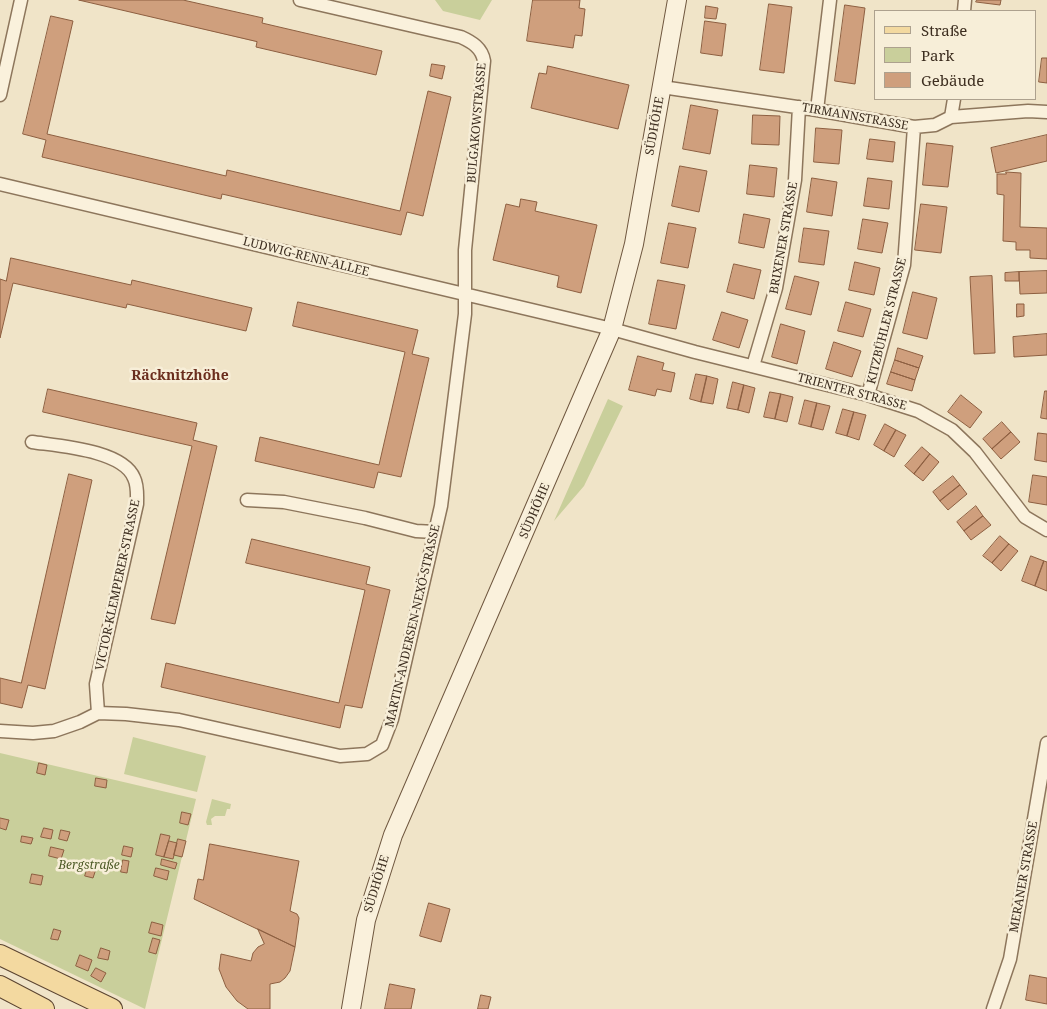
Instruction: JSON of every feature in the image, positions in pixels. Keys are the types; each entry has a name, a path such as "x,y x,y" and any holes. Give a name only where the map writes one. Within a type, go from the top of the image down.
{"main road":[{"path":"0,955 112,1009"},
{"path":"0,986 44,1009"}],"street":[{"path":"0,95 21,0"},
{"name":"BULGAKOWSTRASSE","path":"300,0 461,38 472,42 483,54 483,76 466,250 466,294"},
{"name":"SÜDHÖHE","path":"351,1009 366,920 393,835 612,329 634,244 677,0"},
{"path":"817,110 830,0"},
{"name":"TIRMANNSTRASSE","path":"662,87 800,107 914,127 935,125 951,117 1028,111 1047,112"},
{"path":"951,117 954,100"},
{"name":"BRIXENER STRASSE","path":"752,366 776,288 795,180 800,107"},
{"name":"KITZBÜHLER STRASSE","path":"868,395 904,264 914,127"},
{"name":"LUDWIG-RENN-ALLEE","path":"0,184 612,329"},
{"name":"MARTIN-ANDERSEN-NEXÖ-STRASSE","path":"0,731 34,733 54,731 80,722 98,713 126,714 179,720 340,756 367,754 382,745 392,719 441,506 466,294"},
{"name":"TRIENTER STRASSE","path":"612,329 868,395 918,411 952,430 975,452 1025,517 1047,530"},
{"name":"VICTOR-KLEMPERER-STRASSE","path":"32,442 69,447 119,461 134,477 137,490 137,504 96,684 98,713"},
{"path":"247,500 284,502 365,518 416,531 435,532"},
{"name":"MERANER STRASSE","path":"993,1009 1010,959 1047,743"}],"green space":[{"path":"435,0 492,0 480,20 443,11"},
{"path":"608,399 623,406 584,486 554,521"},
{"path":"133,737 206,756 197,792 124,774"},
{"name":"Bergstraße","path":"0,753 196,799 145,1009 0,939"},
{"path":"212,799 231,804 225,816 215,816 211,819 212,825 207,825 206,822"}],"building":[{"path":"79,0 183,0 263,18 262,23 382,51 376,75 256,47 257,42"},
{"path":"533,0 580,0 579,8 585,9 582,36 575,35 573,48 527,41"},
{"path":"977,0 1001,0 1000,5 976,2"},
{"path":"769,4 792,7 784,73 760,70"},
{"path":"845,5 865,8 855,84 835,81"},
{"path":"706,6 718,8 716,19 705,18"},
{"path":"51,16 73,21 47,134 226,176 227,170 400,211 428,91 451,97 423,216 407,212 401,235 222,194 221,199 42,157 46,140 23,134"},
{"path":"705,21 726,24 722,56 701,53"},
{"path":"1042,58 1047,58 1047,83 1039,82"},
{"path":"432,64 445,66 442,79 430,76"},
{"path":"548,66 629,85 618,129 531,108 539,73 546,74"},
{"path":"691,105 718,110 710,154 683,149"},
{"path":"753,115 780,116 779,145 752,144"},
{"path":"816,128 842,130 839,164 814,162"},
{"path":"1047,135 1047,161 996,173 991,148"},
{"path":"870,139 895,142 893,162 867,159"},
{"path":"927,143 953,146 948,187 923,185"},
{"path":"750,165 777,168 774,197 747,194"},
{"path":"680,166 707,171 699,212 672,206"},
{"path":"1006,172 1021,173 1020,227 1047,228 1047,259 1030,258 1030,250 1016,250 1016,242 1003,241 1004,195 997,194 997,174 1006,174"},
{"path":"812,178 837,182 832,216 807,212"},
{"path":"868,178 892,181 889,209 864,206"},
{"path":"521,199 537,202 535,211 597,225 581,293 557,287 559,276 493,260 506,204 519,207"},
{"path":"921,204 947,207 941,253 915,250"},
{"path":"744,214 770,219 764,248 739,243"},
{"path":"863,219 888,223 882,253 858,249"},
{"path":"669,223 696,228 688,268 661,263"},
{"path":"804,228 829,231 824,265 799,262"},
{"path":"11,258 131,285 132,280 252,308 246,331 127,304 126,308 13,283 0,338 0,279 6,281"},
{"path":"855,262 880,268 874,295 849,290"},
{"path":"734,264 761,270 754,299 727,292"},
{"path":"1047,271 1047,293 1020,294 1019,272"},
{"path":"1019,272 1019,281 1005,281 1005,273"},
{"path":"795,276 819,282 811,315 786,309"},
{"path":"992,276 995,353 974,354 970,277"},
{"path":"658,280 685,285 676,329 649,324"},
{"path":"913,292 937,298 927,339 903,333"},
{"path":"298,302 418,330 412,354 429,358 401,477 378,472 374,488 255,461 260,437 379,465 405,352 293,326"},
{"path":"846,302 871,309 863,337 838,331"},
{"path":"1017,304 1024,304 1024,316 1017,317"},
{"path":"722,312 748,320 739,348 713,340"},
{"path":"781,324 805,331 797,364 772,357"},
{"path":"1047,334 1047,355 1014,357 1013,337"},
{"path":"834,342 861,351 852,377 826,369"},
{"path":"898,348 923,356 919,368 895,360"},
{"path":"638,356 664,363 662,370 675,373 671,392 657,389 655,396 629,390"},
{"path":"895,360 919,368 915,380 891,372"},
{"path":"891,372 915,380 912,391 887,384"},
{"path":"696,374 707,376 701,402 690,399"},
{"path":"707,376 718,379 713,404 701,402"},
{"path":"733,382 744,385 738,410 727,408"},
{"path":"744,385 755,388 749,413 738,410"},
{"path":"48,389 197,423 193,440 217,446 175,624 151,619 192,446 43,412"},
{"path":"1045,391 1047,391 1047,419 1041,418"},
{"path":"770,392 781,394 775,419 764,417"},
{"path":"781,394 793,397 787,422 775,419"},
{"path":"961,395 982,412 970,428 948,412"},
{"path":"805,400 817,403 811,427 799,424"},
{"path":"817,403 830,406 823,430 811,427"},
{"path":"843,409 854,412 847,436 836,433"},
{"path":"854,412 866,415 859,440 847,436"},
{"path":"1002,422 1011,432 992,449 983,439"},
{"path":"885,424 896,430 884,451 874,445"},
{"path":"896,430 906,435 894,457 884,451"},
{"path":"1011,432 1020,442 1001,459 992,449"},
{"path":"1038,433 1047,434 1047,462 1035,460"},
{"path":"922,447 930,454 914,474 905,466"},
{"path":"930,454 939,462 923,481 914,474"},
{"path":"69,474 92,480 45,689 28,685 22,708 0,703 0,678 21,683"},
{"path":"1033,475 1047,477 1047,505 1029,502"},
{"path":"953,476 960,485 940,501 933,492"},
{"path":"960,485 967,494 948,510 940,501"},
{"path":"976,506 983,516 964,531 957,522"},
{"path":"983,516 991,525 971,540 964,531"},
{"path":"1000,536 1009,544 992,563 983,556"},
{"path":"252,539 370,567 366,584 390,590 362,708 345,705 340,728 161,687 166,663 339,703 365,590 246,563"},
{"path":"1009,544 1018,551 1001,571 992,563"},
{"path":"1031,556 1044,561 1035,586 1022,581"},
{"path":"1044,561 1047,562 1047,591 1035,586"},
{"path":"39,763 47,765 45,775 37,773"},
{"path":"96,778 107,780 106,788 95,786"},
{"path":"182,812 191,814 188,825 180,823"},
{"path":"0,818 9,820 6,830 0,828"},
{"path":"44,828 53,830 51,839 41,837"},
{"path":"61,830 70,832 67,841 59,839"},
{"path":"161,834 170,836 164,857 156,855"},
{"path":"22,836 33,838 31,844 21,842"},
{"path":"178,839 186,841 182,857 174,855"},
{"path":"169,841 177,843 173,859 164,857"},
{"path":"210,844 299,861 290,911 297,914 299,918 295,947 194,899 198,879 203,880"},
{"path":"124,846 133,848 131,857 122,855"},
{"path":"51,847 64,850 61,859 49,856"},
{"path":"162,859 177,863 175,869 161,865"},
{"path":"123,860 129,861 127,873 121,872"},
{"path":"88,867 96,869 93,878 85,876"},
{"path":"156,868 169,871 167,880 154,876"},
{"path":"32,874 43,876 41,885 30,883"},
{"path":"429,903 450,909 441,942 420,936"},
{"path":"152,922 163,925 161,936 149,933"},
{"path":"54,929 61,931 58,940 51,939"},
{"path":"258,929 295,947 290,971 280,982 270,984 270,1009 248,1009 237,1001 226,987 219,969 221,954 251,961 253,953 264,944"},
{"path":"153,938 160,940 156,954 149,952"},
{"path":"101,948 110,951 108,960 98,958"},
{"path":"80,955 92,960 88,971 76,966"},
{"path":"96,968 106,973 101,982 91,976"},
{"path":"1030,975 1047,978 1047,1004 1026,1000"},
{"path":"390,984 415,989 411,1009 385,1009"},
{"path":"481,995 491,997 488,1009 478,1009"}],"district":[{"name":"Räcknitzhöhe","path":"180,376"}]}
